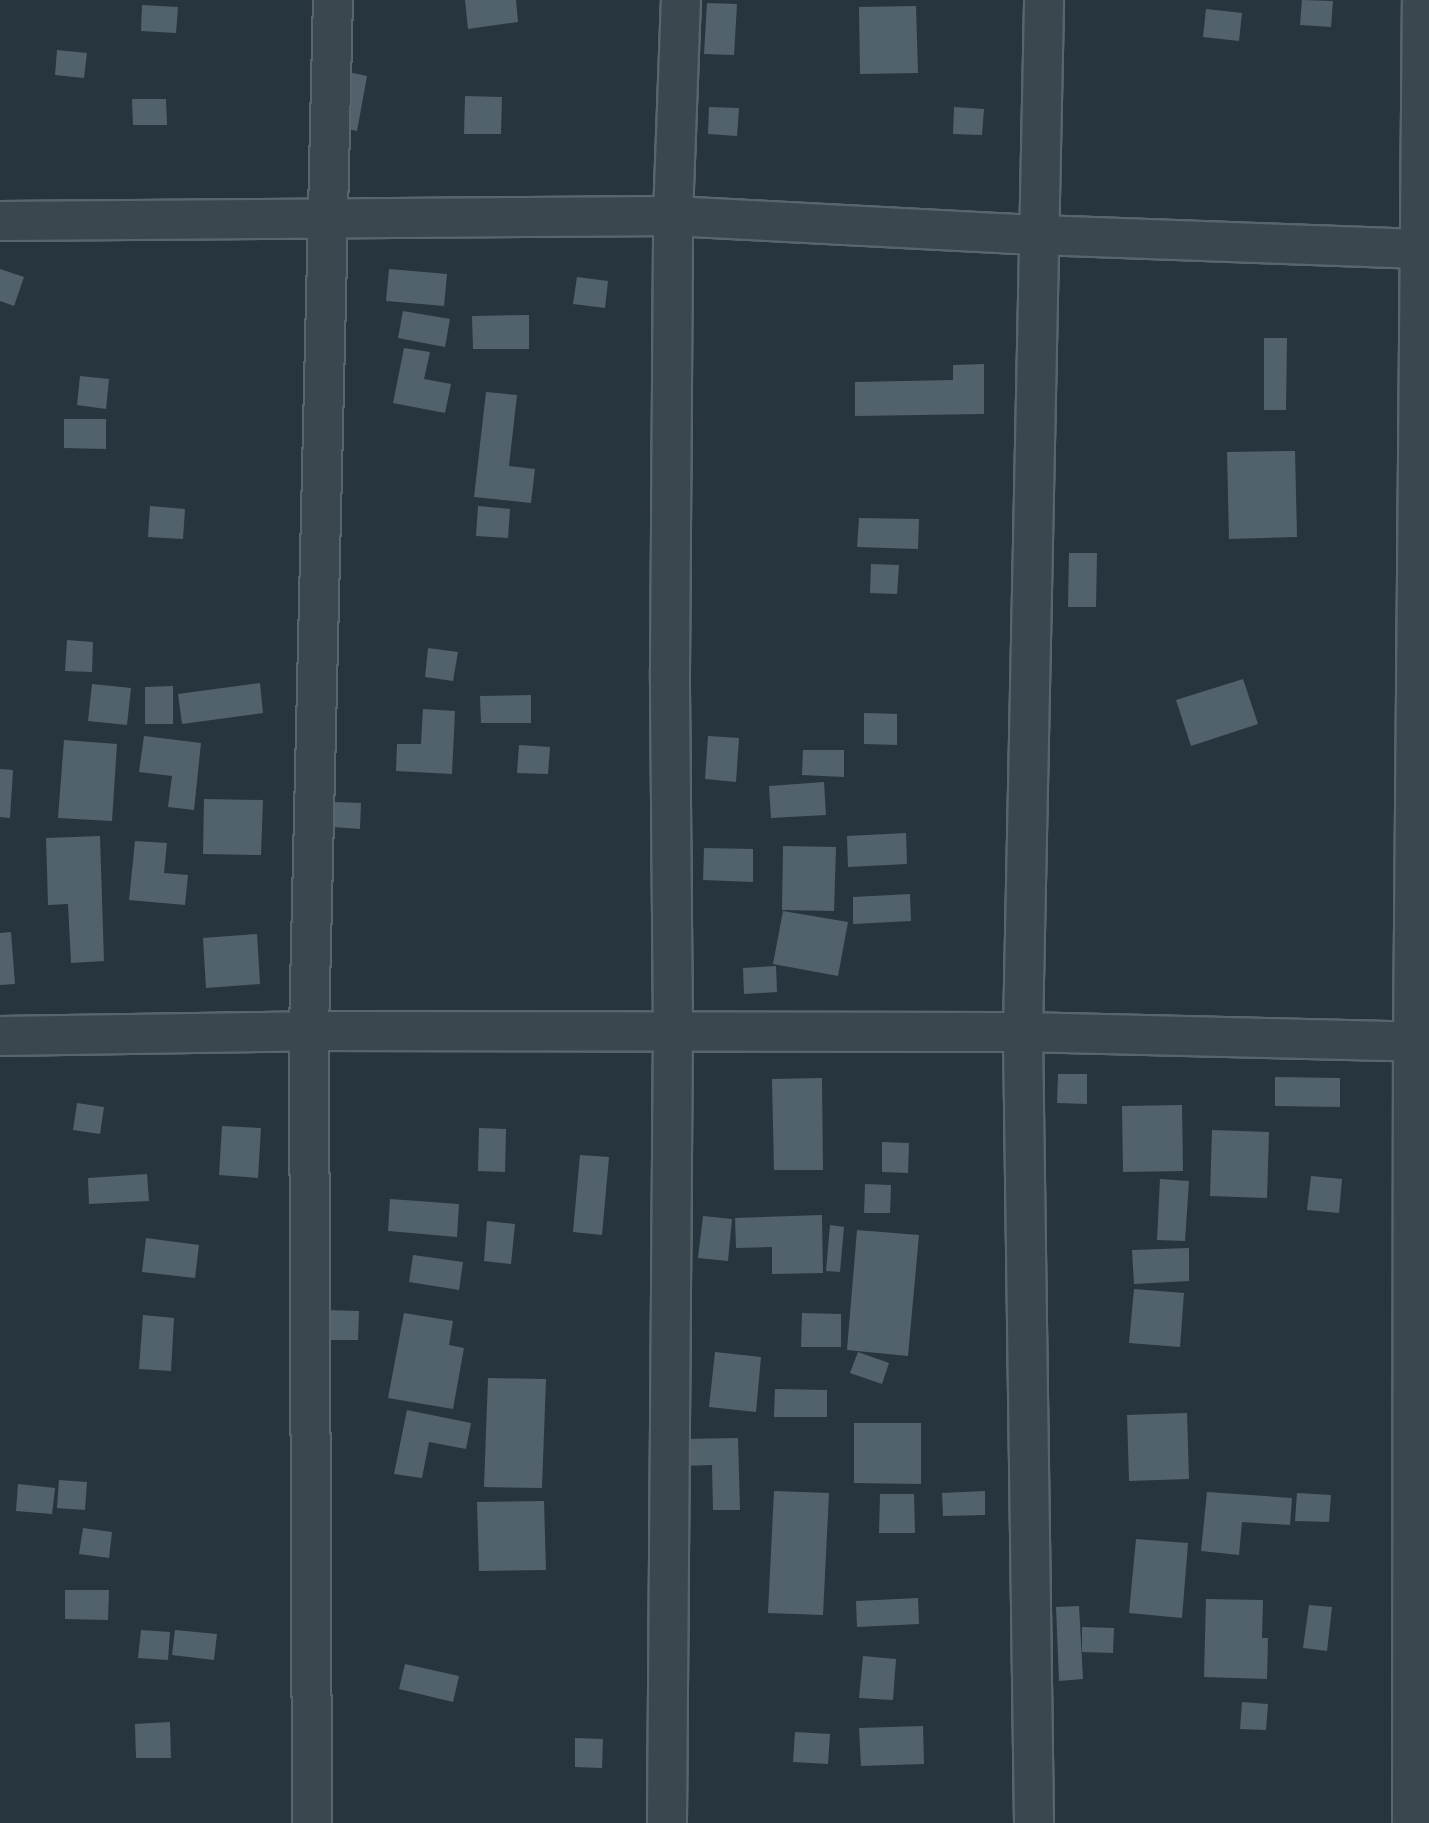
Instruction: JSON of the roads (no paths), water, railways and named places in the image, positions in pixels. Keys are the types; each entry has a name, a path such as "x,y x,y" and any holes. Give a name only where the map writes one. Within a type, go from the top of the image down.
{"street":[{"path":"312,1823 309,1031 333,0"},
{"path":"667,1823 673,1032 670,684 673,216 681,0"},
{"path":"1034,1823 1023,1032 1044,0"},
{"path":"1412,1823 1426,249 1422,0"},
{"path":"0,221 673,216 1038,235 1426,249"},
{"path":"0,1036 309,1031 1023,1032 1421,1042"}]}
